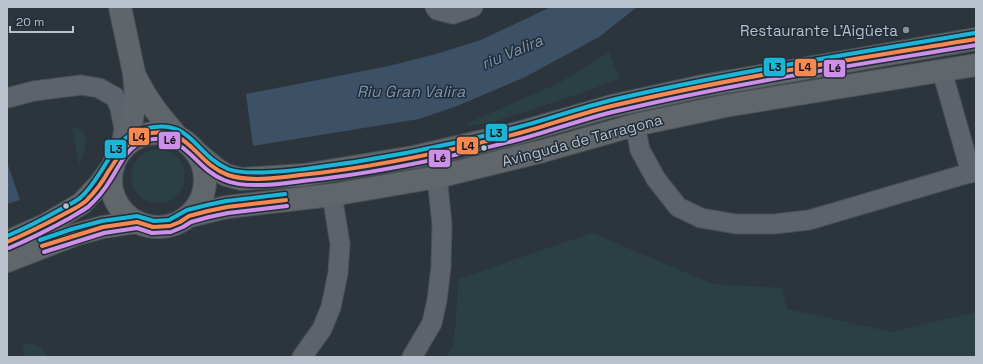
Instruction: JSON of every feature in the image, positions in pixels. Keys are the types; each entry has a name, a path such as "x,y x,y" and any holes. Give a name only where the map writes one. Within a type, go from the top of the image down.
{"highway":[{"name":"Avinguda de Tarragona","path":"197,152 214,168 226,175 241,179 304,175 414,157 518,133 612,106 703,86 976,38"},
{"name":"Avinguda de Tarragona","path":"189,216 227,207 332,195 437,177 543,151 635,125 725,106 976,64"},
{"path":"9,256 45,225 81,204 100,184 120,154 139,136 151,133 164,133 176,136 188,142 197,152 206,174 205,190 199,204 189,216 180,222 164,226 148,226 132,219 122,210 115,198 111,186 120,154"},
{"path":"9,256 103,227 137,222"}],"main road":[{"path":"120,7 134,73 136,95 120,154"},
{"path":"134,73 154,110 176,136"}],"street":[{"path":"435,7 437,10 453,14 473,7"},
{"path":"635,125 640,150 656,179 678,207 702,218 736,224 774,224 809,220 973,172 942,70"},
{"path":"7,98 34,91 73,86 99,88 115,97 120,108 124,129 120,154"},
{"path":"412,357 432,323 437,300 441,267 442,224 437,177"},
{"path":"302,357 322,329 331,308 338,273 340,244 332,195"}],"green space":[{"path":"609,52 619,79 570,97 487,124 461,126 559,83"},
{"path":"72,127 83,132 85,137 85,149 79,166"},
{"path":"158,149 168,151 177,157 183,166 185,176 183,186 177,195 168,201 158,203 148,201 139,195 133,186 131,176 133,166 139,157 148,151"},
{"path":"592,233 713,284 782,288 787,309 892,332 976,312 976,357 446,357 453,345 456,322 458,279"},
{"path":"32,343 41,348 48,357 24,357 23,344"}],"water":[{"name":"Riu Gran Valira","path":"551,7 637,7 599,37 525,77 457,106 419,119 253,146 246,94 389,66 436,54 481,40"},
{"path":"7,162 20,200 7,204"}],"transit line":[{"name":"L3","path":"7,236 79,199 89,189 109,158 123,140 132,133 143,129 159,126 172,128 182,132 191,138 216,162 228,169 236,171 255,173 305,169 385,157 463,141 603,102 660,89 795,63 975,33"},
{"name":"L4","path":"7,242 75,209 84,203 98,188 119,156 131,141 143,135 158,132 181,138 216,169 236,177 264,179 327,172 382,164 463,147 516,134 616,105 661,95 796,69 976,39"},
{"name":"Lé","path":"9,248 55,226 88,207 95,201 109,183 121,162 133,147 145,141 158,139 169,140 179,145 213,174 232,183 263,185 329,178 383,170 464,153 517,140 604,114 661,101 796,75 976,45"},
{"name":"L3","path":"40,240 102,221 137,216 154,221 169,220 187,210 207,205 226,201 285,194"},
{"name":"L4","path":"42,246 103,227 137,222 153,227 170,226 189,216 208,211 227,207 286,200"},
{"name":"Lé","path":"44,252 104,233 137,228 152,233 171,232 191,222 209,217 228,213 287,206"}],"place":[{"name":"Restaurante L'Aigüeta","path":"906,30"}],"water label":[{"name":"riu Valira","path":"512,52"}]}
